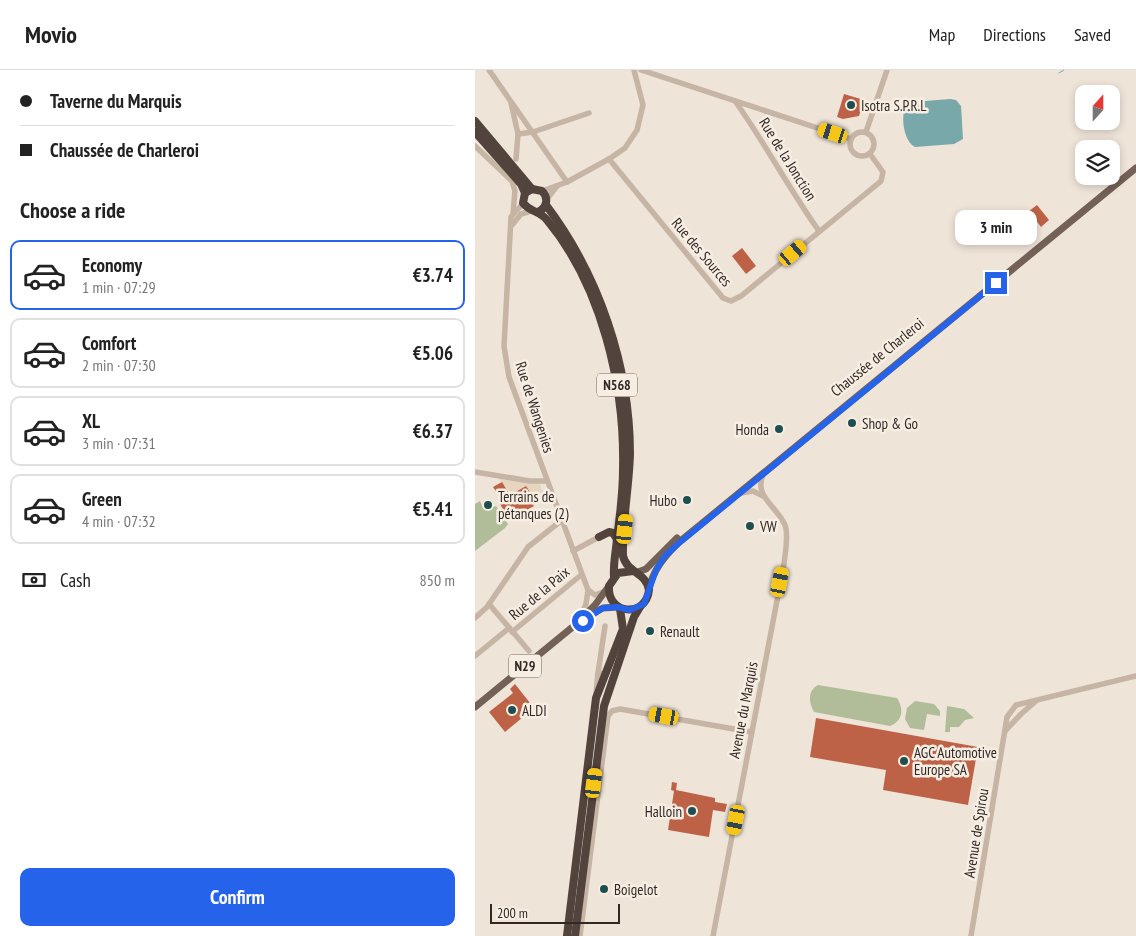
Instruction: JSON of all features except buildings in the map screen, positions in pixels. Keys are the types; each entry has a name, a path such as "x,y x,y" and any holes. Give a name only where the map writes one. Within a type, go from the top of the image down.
{"highway":[{"path":"475,120 528,191"},
{"path":"475,132 528,191 542,191"},
{"path":"523,203 528,191"},
{"name":"N568","path":"542,191 546,202 591,279 609,328 621,374 627,411 630,452 623,556 625,564 635,572"},
{"path":"535,212 546,202"},
{"name":"N568","path":"523,203 547,218 570,254 599,316 616,376 624,452 614,577"},
{"path":"599,537 609,532 613,533 617,539"},
{"path":"567,936 596,698 601,674 623,629 619,608 609,596 609,586 614,577 623,571 635,572 647,581 649,590 647,600 635,614 604,706 575,936"},
{"path":"619,608 630,610 640,607"}],"main road":[{"name":"Chaussée de Charleroi","path":"635,572 646,569 671,543 823,422 1136,162"},
{"name":"Chaussée de Charleroi","path":"1010,268 1136,168"},
{"name":"Chaussée de Charleroi","path":"649,590 653,577 669,553 765,473 791,448"},
{"name":"N29","path":"475,707 578,622 595,605 609,586"},
{"name":"N29","path":"578,622 603,608 619,608"}],"street":[{"path":"489,70 567,182"},
{"path":"542,191 567,182 625,148 637,130 643,105 634,70"},
{"path":"641,70 851,139"},
{"path":"866,132 887,70"},
{"path":"511,101 518,134 516,159"},
{"name":"Rue de la Jonction","path":"735,101 751,123 793,195 819,231"},
{"path":"751,123 753,114 760,110"},
{"path":"518,134 533,132 589,113"},
{"path":"859,132 866,132 872,137 875,144 870,154 862,157 855,154 850,147 851,139 859,132"},
{"name":"Rue de Wangenies","path":"475,146 512,181 515,191 504,346 509,377 588,590"},
{"name":"Rue des Sources","path":"609,159 723,298 731,301 741,296 881,181 883,172 870,154"},
{"path":"546,202 557,186"},
{"path":"513,219 523,203"},
{"path":"513,219 521,214 535,212"},
{"path":"475,472 529,481 547,481"},
{"path":"738,494 747,491 763,496 761,481 765,473"},
{"name":"Avenue du Marquis","path":"713,936 784,564 786,531 779,516 763,496"},
{"path":"475,618 489,604 528,547 561,520"},
{"path":"573,551 599,537"},
{"name":"Rue de la Paix","path":"475,656 581,574"},
{"path":"578,622 586,604 588,590 595,595 600,595 609,586"},
{"path":"489,604 529,651"},
{"path":"601,674 605,626"},
{"name":"Avenue de Spirou","path":"971,936 1007,716 1016,705 1136,676"},
{"name":"Avenue de Spirou","path":"1004,733 1021,714 1039,700"},
{"path":"580,936 606,726 608,716 612,711 621,709 751,732"}],"green space":[{"path":"480,501 484,510 496,506 508,524 475,551 475,504"},
{"path":"818,685 897,698 901,706 900,718 890,726 814,712 810,697 812,690"},
{"path":"915,701 934,704 940,711 940,716 927,714 924,730 910,728 905,719 907,708"},
{"path":"947,706 964,709 974,718 965,720 959,727 950,727 950,732 945,732"}],"shaded area":[{"path":"499,479 540,484 545,498 537,501 526,486 511,493"}],"water":[{"path":"956,100 961,106 963,139 954,144 915,147 911,144 903,122 906,106 913,102"}],"waterway":[{"path":"1059,73 1064,70"}],"place":[{"name":"Isotra S.P.R.L","path":"851,105"},
{"name":"Shop & Go","path":"852,423"},
{"name":"Honda","path":"779,429"},
{"name":"Hubo","path":"687,500"},
{"name":"Terrains de pétanques (2)","path":"488,505"},
{"name":"VW","path":"750,526"},
{"name":"Renault","path":"650,631"},
{"name":"ALDI","path":"512,710"},
{"name":"AGC Automotive Europe SA","path":"904,761"},
{"name":"Halloin","path":"692,811"},
{"name":"Boigelot","path":"604,889"}],"route":[{"path":"583,621 603,608 617,607 630,610 644,604 656,570 665,556 678,544 996,283"}]}
